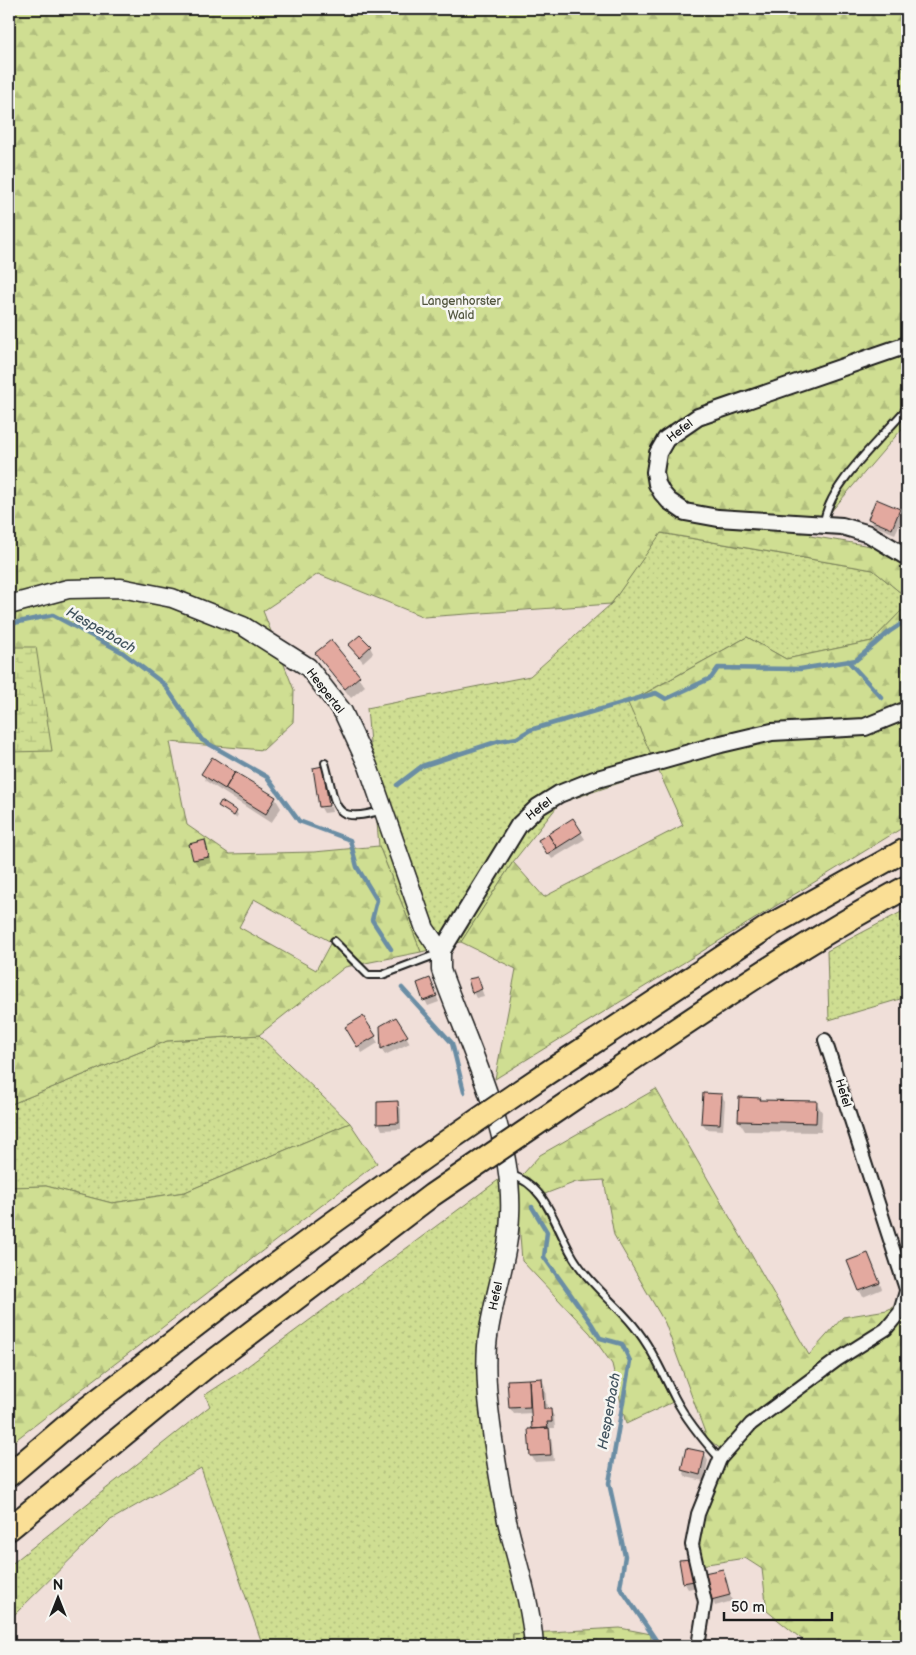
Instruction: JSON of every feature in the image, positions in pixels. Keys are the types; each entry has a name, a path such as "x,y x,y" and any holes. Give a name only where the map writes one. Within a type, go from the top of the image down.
{"highway":[{"path":"9,1475 89,1407 288,1254 502,1102 771,925 907,849"},
{"path":"9,1529 202,1370 432,1195 788,956 857,914 907,887"}],"main road":[{"name":"Hespertal","path":"9,605 68,589 121,588 172,598 243,626 308,667 343,712 368,766 425,929 441,952"},
{"name":"Hefel","path":"441,952 441,970 488,1096 509,1175 510,1216 508,1237 488,1332 488,1396 498,1470 508,1522 528,1600 534,1646"}],"street":[{"name":"Hefel","path":"907,344 698,417 666,439 658,453 655,472 657,484 669,501 686,512 718,518 842,526 869,534 907,557"},
{"name":"Hefel","path":"441,952 519,825 538,807 559,794 594,780 721,744 772,732 865,727 907,710"},
{"name":"Hefel","path":"698,1646 705,1602 692,1545 698,1514 720,1459 750,1424 837,1360 886,1329 900,1312 905,1300 906,1288 826,1040"}],"lane":[{"path":"824,525 826,507 836,491 907,408"},
{"path":"325,763 334,802 341,812 349,816 366,815 384,810"},
{"path":"334,941 368,975 382,975 426,960 441,952"},
{"path":"509,1175 521,1178 536,1191 562,1232 576,1262 596,1288 633,1325 658,1361 675,1398 696,1433 720,1459"}],"green space":[{"name":"Langenhorster Wald","path":"9,9 907,9 907,423 810,536 907,552 907,598 873,570 661,533 611,604 424,617 318,574 263,611 294,690 293,722 263,750 170,742 187,825 229,854 314,852 379,846 421,952 345,967 259,1035 167,1041 9,1105","holes":["254,899 331,942 316,970 239,927"]},
{"path":"660,533 873,570 907,598 907,605 872,641 786,659 747,637 629,702 658,770 560,803 513,862 461,942 421,952 379,846 367,708 530,676 611,604"},
{"path":"907,605 907,825 495,1079 516,969 461,942 513,862 544,897 683,825 628,703 747,637 786,659 872,641"},
{"path":"9,647 36,647 52,751 9,752"},
{"path":"907,909 907,997 829,1020 827,951"},
{"path":"259,1035 350,1123 185,1192 112,1203 46,1186 9,1187 9,1105 167,1041"},
{"path":"656,1089 809,1355 843,1317 887,1310 907,1300 907,1646 805,1646 804,1641 767,1611 762,1569 745,1558 701,1565 698,1525 728,1455 707,1438 665,1323 614,1235 604,1180 576,1182 537,1197 570,1260 630,1324 658,1362 675,1401 626,1424 612,1364 590,1333 522,1261 516,1182 540,1155"},
{"path":"350,1123 377,1163 9,1445 9,1187 46,1186 112,1203 185,1192"},
{"path":"509,1175 487,1353 534,1633 513,1634 513,1646 263,1646 201,1468 109,1521 9,1620 9,1566 210,1406 205,1395 237,1374 501,1178"},
{"path":"620,1628 651,1634 651,1646 513,1646 513,1634"}],"building":[{"path":"876,499 900,509 892,529 868,519"},
{"path":"360,635 371,646 359,657 348,645"},
{"path":"331,640 360,676 345,689 315,653"},
{"path":"212,757 235,772 225,789 201,774"},
{"path":"323,766 329,806 319,807 313,768"},
{"path":"235,772 276,797 266,814 225,789"},
{"path":"221,801 237,811 234,816 218,806"},
{"path":"573,818 582,832 557,848 548,834"},
{"path":"548,834 557,848 547,854 538,840"},
{"path":"205,840 209,857 193,860 189,844"},
{"path":"478,977 482,989 472,993 468,979"},
{"path":"430,978 437,996 423,1001 417,983"},
{"path":"363,1016 376,1036 357,1047 345,1027"},
{"path":"396,1017 408,1036 381,1049 380,1026"},
{"path":"703,1093 722,1094 720,1124 701,1123"},
{"path":"739,1097 761,1098 760,1100 817,1101 816,1123 738,1121"},
{"path":"398,1101 399,1123 377,1124 377,1102"},
{"path":"868,1253 880,1283 859,1291 847,1261"},
{"path":"542,1378 544,1409 551,1409 552,1422 547,1422 548,1428 532,1429 529,1379"},
{"path":"529,1379 530,1407 509,1408 507,1380"},
{"path":"549,1428 551,1455 530,1456 528,1429"},
{"path":"686,1448 705,1452 700,1475 681,1470"},
{"path":"691,1559 694,1581 683,1583 679,1560"},
{"path":"723,1569 730,1595 711,1600 704,1573"},
{"path":"675,1641 690,1642 690,1646 675,1646"}],"waterway":[{"name":"Hesperbach","path":"9,624 53,615 122,652 164,684 202,740 267,777 299,821 350,840 357,867 377,900 372,920 391,949"},
{"path":"397,785 422,766 499,741 517,738 530,730 656,693 666,699 711,678 718,668 800,669 856,660 889,632 907,620"},
{"path":"848,661 882,698"},
{"name":"Hesperbach","path":"402,988 452,1043 464,1092"},
{"name":"Hesperbach","path":"532,1207 547,1232 544,1257 600,1338 622,1344 630,1361 609,1483 625,1556 620,1587 660,1646"}]}
